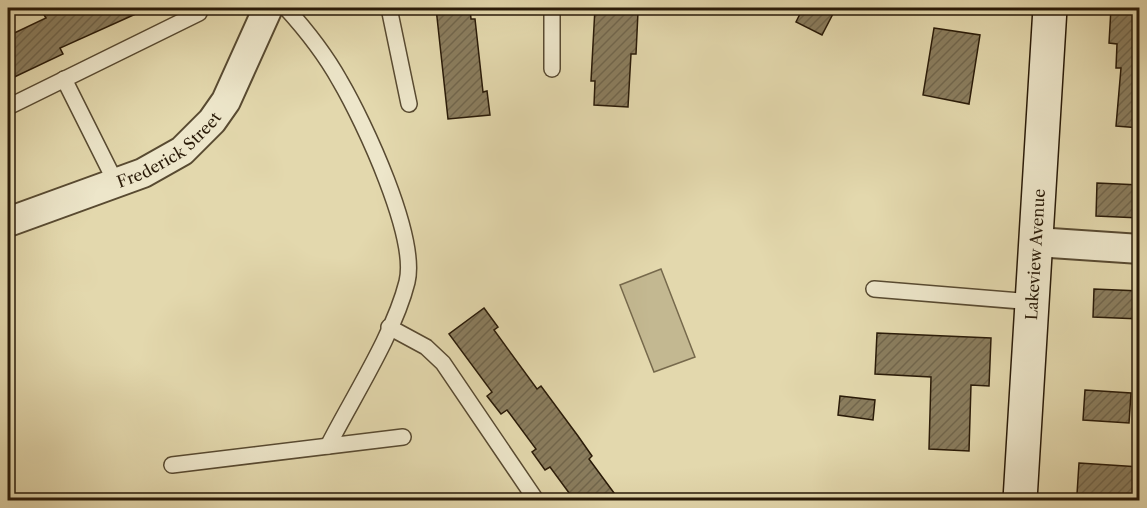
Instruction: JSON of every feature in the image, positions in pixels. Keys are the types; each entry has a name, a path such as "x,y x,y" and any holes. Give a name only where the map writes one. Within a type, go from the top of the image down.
{"main road":[{"name":"Lakeview Avenue","path":"1020,501 1050,8"}],"street":[{"name":"Frederick Street","path":"8,222 116,183 167,161 182,151 212,121 226,101 268,8"},
{"path":"1036,242 1140,249"}],"lane":[{"path":"286,8 322,51 341,82 383,174 408,249 407,280 388,327 328,446"},
{"path":"389,8 409,104"},
{"path":"552,8 552,69"},
{"path":"8,106 200,13"},
{"path":"64,79 116,183"},
{"path":"874,289 1032,302"},
{"path":"388,327 426,347 442,363 536,501"},
{"path":"172,465 403,437"}],"shaded area":[{"path":"661,269 695,357 654,372 620,285"}],"building":[{"path":"54,8 149,8 60,48 63,54 8,80 8,36 46,18 43,13"},
{"path":"436,8 470,8 471,19 475,19 483,92 487,91 490,115 448,119"},
{"path":"595,8 633,8 633,12 638,12 636,54 631,54 628,107 594,105 595,81 591,81"},
{"path":"803,8 836,8 822,35 796,22"},
{"path":"1111,8 1140,8 1140,128 1116,126 1121,68 1116,68 1117,44 1109,43"},
{"path":"934,28 980,35 969,104 923,95"},
{"path":"1097,183 1140,185 1140,218 1096,216"},
{"path":"1094,289 1140,291 1140,319 1093,317"},
{"path":"484,308 498,327 494,330 537,389 541,386 578,436 592,456 589,459 620,501 575,501 550,467 545,470 532,452 536,449 507,410 501,414 487,396 492,392 449,334"},
{"path":"877,333 991,338 989,386 971,385 969,451 929,449 931,377 875,374"},
{"path":"1085,390 1131,393 1129,423 1083,420"},
{"path":"840,396 875,400 873,420 838,415"},
{"path":"1079,463 1140,467 1140,501 1092,501 1092,495 1077,494"}]}
